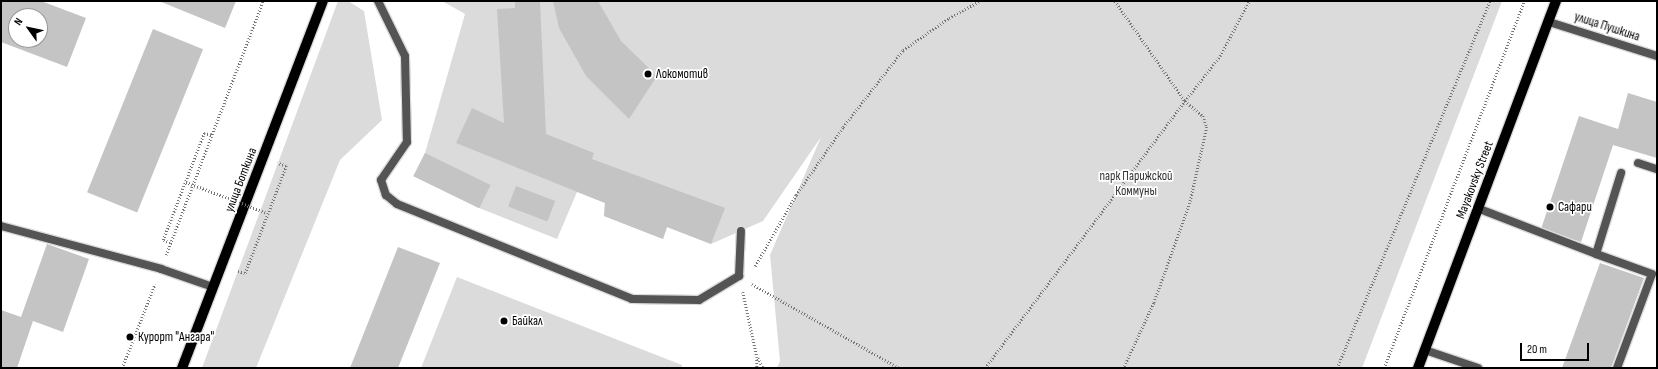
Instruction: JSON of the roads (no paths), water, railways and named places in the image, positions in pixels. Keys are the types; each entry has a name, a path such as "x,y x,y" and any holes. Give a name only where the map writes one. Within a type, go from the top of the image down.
{"main road":[{"name":"улица Боткина","path":"182,368 323,1"},
{"name":"Mayakovsky Street","path":"1418,368 1556,1"}],"street":[{"path":"378,1 406,56 407,142 381,180 386,195 397,204 632,299 699,300 739,276 741,231"},
{"name":"улица Пушкина","path":"1549,22 1657,56"},
{"path":"1638,163 1657,169"},
{"path":"1596,254 1621,173"},
{"path":"1478,208 1652,274 1617,368"},
{"path":"1,226 161,268 213,287"},
{"path":"1425,350 1478,368"}],"place":[{"name":"Локомотив","path":"648,74"},
{"name":"Сафари","path":"1550,207"},
{"name":"Байкал","path":"504,321"},
{"name":"Курорт \"Ангара\"","path":"130,337"}],"park label":[{"name":"парк Парижской Коммуны","path":"1136,184"}]}
